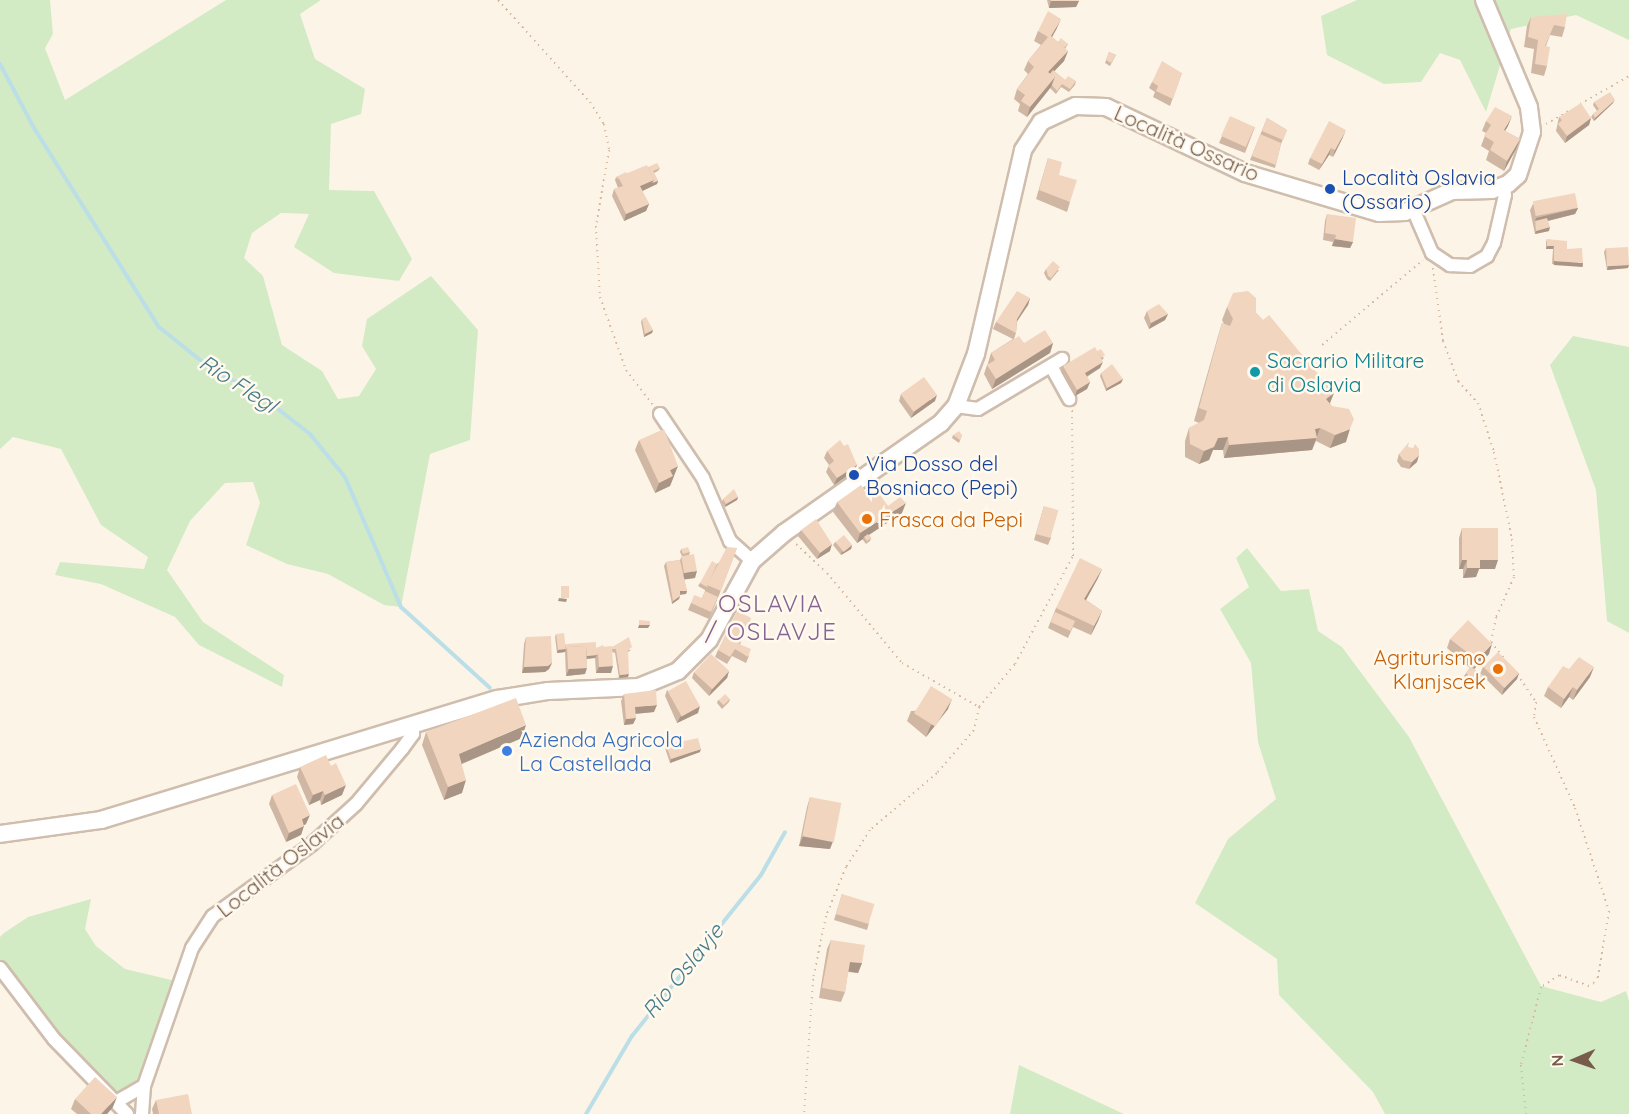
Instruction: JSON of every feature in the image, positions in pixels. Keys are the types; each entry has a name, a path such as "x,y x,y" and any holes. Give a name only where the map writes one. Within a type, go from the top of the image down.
{"street":[{"path":"1413,208 1432,253 1460,268 1487,256 1494,243 1505,195 1503,187 1518,175 1532,132 1522,90 1484,0"},
{"name":"Località Ossario","path":"752,561 784,533 924,436 956,406 976,354 1023,150 1030,136 1053,113 1076,106 1106,107 1245,173 1379,213 1413,208 1452,190 1503,187"},
{"path":"956,406 978,409 1062,359"},
{"path":"1051,366 1069,399"},
{"path":"0,834 101,820 498,699 548,691 633,688 678,671 709,640 752,561 730,541 703,478 660,414"},
{"name":"Località Oslavia","path":"142,1114 144,1086 192,948 213,916 312,844 356,804 413,734 412,724"},
{"path":"0,968 54,1039 127,1114"},
{"path":"116,1102 144,1086"}],"path":[{"path":"498,0 590,102 604,124 609,150 596,226 600,297 626,370 660,414"},
{"path":"1532,132 1629,76"},
{"path":"1322,345 1432,253"},
{"path":"1432,253 1443,341 1458,381 1478,403 1494,452 1512,539 1514,577 1496,617 1491,642 1506,660"},
{"path":"804,1114 813,979 826,916 846,867 870,830 937,773 974,730 979,707 1015,664 1073,556 1070,530 1075,433 1069,399"},
{"path":"784,533 827,573 902,663 979,707"},
{"path":"1513,669 1536,702 1534,717 1575,808 1609,911 1598,976 1594,983 1589,986 1559,975 1541,987 1521,1065 1526,1114"}],"green space":[{"path":"0,0 50,0 53,34 45,48 65,100 226,0 321,0 300,14 315,59 365,89 361,114 331,124 329,190 374,191 412,259 399,281 334,273 294,247 309,214 281,213 252,233 244,258 263,276 282,345 322,371 338,399 359,396 376,369 362,346 367,319 431,276 478,330 470,440 430,454 401,607 384,605 328,574 287,564 246,545 260,503 253,482 225,483 190,521 167,570 203,622 284,675 282,687 199,645 175,617 101,584 55,575 60,562 144,569 148,557 101,525 61,449 13,437 0,449"},
{"path":"1357,0 1629,0 1629,40 1576,15 1511,29 1486,112 1460,60 1440,53 1421,82 1384,84 1327,55 1321,16"},
{"path":"1573,336 1629,347 1629,633 1607,621 1596,490 1550,365"},
{"path":"1247,548 1281,591 1309,589 1318,631 1342,647 1409,737 1541,986 1601,1002 1626,991 1629,1001 1629,1114 1385,1114 1373,1092 1279,995 1277,959 1195,903 1228,839 1276,799 1258,742 1251,663 1220,609 1249,587 1236,558"},
{"path":"91,899 85,929 96,946 125,969 180,982 144,1086 116,1102 0,968 0,937 4,933 28,917"},
{"path":"1019,1065 1124,1114 1010,1114"}],"building":[{"path":"1079,0 1079,1 1051,1"},
{"path":"1048,11 1061,19 1051,36 1068,51 1048,72 1055,77 1030,107 1021,101 1025,95 1017,89 1034,67 1028,61 1048,37 1038,31"},
{"path":"1567,14 1565,27 1554,25 1545,46 1550,47 1547,66 1535,64 1538,40 1528,37 1531,17"},
{"path":"1061,38 1068,44 1064,48 1058,42"},
{"path":"1109,52 1116,55 1111,63 1106,60"},
{"path":"1162,61 1182,73 1173,99 1156,91 1158,86 1152,82"},
{"path":"1053,70 1065,80 1068,76 1076,81 1070,89 1062,84 1057,91 1052,85 1055,77 1050,74"},
{"path":"1610,92 1615,100 1595,118 1593,114 1599,109 1594,102"},
{"path":"1581,103 1591,118 1567,136 1558,124 1562,120 1559,117"},
{"path":"1495,107 1512,116 1504,130 1520,139 1507,161 1490,150 1494,142 1484,136 1491,125 1486,121"},
{"path":"1230,116 1255,127 1246,147 1221,136"},
{"path":"1267,118 1287,130 1283,140 1262,131"},
{"path":"1329,121 1346,130 1335,150 1331,148 1322,164 1310,158"},
{"path":"1260,134 1281,143 1276,165 1252,156"},
{"path":"1048,158 1062,162 1059,175 1077,180 1070,202 1039,190"},
{"path":"657,163 660,168 653,171 658,181 652,183 654,180 648,167"},
{"path":"647,165 654,180 640,186 649,204 626,214 614,189 623,186 618,177"},
{"path":"1575,193 1578,208 1536,216 1533,201"},
{"path":"1327,214 1356,218 1353,242 1335,239 1336,235 1325,233"},
{"path":"1547,218 1550,227 1536,231 1535,221"},
{"path":"1547,239 1567,241 1567,249 1582,248 1583,263 1554,261 1554,246 1547,246"},
{"path":"1628,247 1629,265 1607,266 1606,248"},
{"path":"1053,261 1060,267 1051,278 1046,269"},
{"path":"1017,291 1030,298 1017,319 1016,333 996,322"},
{"name":"Sacrario Militare di Oslavia","path":"1248,291 1256,298 1256,313 1263,320 1269,315 1334,393 1326,399 1332,406 1349,409 1354,419 1350,429 1335,435 1320,428 1315,429 1317,438 1229,445 1228,437 1218,438 1214,447 1204,451 1190,444 1189,428 1204,420 1207,411 1199,408 1222,323 1230,326 1233,319 1227,307 1233,293"},
{"path":"1159,304 1168,314 1151,323 1147,311"},
{"path":"646,317 653,330 645,334 642,319"},
{"path":"1045,330 1053,343 996,379 987,365 995,360 991,353 1019,336 1024,343"},
{"path":"1095,347 1103,362 1085,373 1090,382 1077,390 1063,366"},
{"path":"1101,349 1105,355 1101,358 1097,351"},
{"path":"1112,364 1123,379 1107,388 1101,373"},
{"path":"924,377 937,395 913,412 901,394"},
{"path":"664,429 678,466 670,470 673,476 659,483 639,440"},
{"path":"959,431 962,435 960,440 953,435"},
{"path":"840,440 844,446 848,444 857,465 837,478 828,466 834,461 827,451"},
{"path":"1409,442 1408,447 1413,448 1415,444 1419,449 1419,455 1412,462 1403,460 1399,454"},
{"path":"861,485 870,497 878,492 888,506 900,497 906,503 860,533 837,502"},
{"path":"734,489 738,497 726,504 723,499"},
{"path":"1044,506 1058,510 1050,538 1036,534"},
{"path":"816,519 832,544 820,553 801,530"},
{"path":"1462,528 1498,528 1498,560 1480,560 1480,568 1467,568 1467,560 1462,560"},
{"path":"868,534 871,538 867,541 864,537"},
{"path":"844,535 852,545 844,552 835,542"},
{"path":"688,547 690,552 683,554 681,549"},
{"path":"727,547 737,548 721,591 707,585"},
{"path":"694,554 697,571 684,573 681,556"},
{"path":"1080,558 1102,569 1084,599 1102,611 1094,626 1056,608"},
{"path":"680,560 687,591 680,591 680,596 673,601 666,562"},
{"path":"712,561 717,564 707,587 700,583"},
{"path":"561,586 569,586 569,598 561,598"},
{"path":"705,591 718,597 711,612 691,603 694,595 702,598"},
{"path":"737,611 751,618 739,644 751,649 748,657 735,649 730,657 718,650"},
{"path":"1055,612 1075,621 1071,631 1051,622"},
{"path":"639,620 650,621 650,625 639,625"},
{"path":"1468,620 1492,644 1477,660 1450,639"},
{"path":"564,633 566,649 558,650 556,634"},
{"path":"551,636 552,663 548,666 524,667 526,637"},
{"path":"629,637 632,647 628,650 629,674 620,675 616,649 612,647"},
{"path":"596,642 596,648 603,645 604,647 601,647 597,655 587,656 586,646 567,647 566,650 566,644"},
{"path":"586,646 587,668 568,669 567,647"},
{"path":"612,646 613,666 599,667 598,652 601,647"},
{"path":"1498,652 1519,673 1504,688 1483,667"},
{"path":"711,654 729,671 712,689 694,672"},
{"path":"1579,657 1594,667 1577,690 1573,687 1564,699 1548,687 1563,666 1569,669"},
{"path":"1471,667 1484,676 1477,684 1466,673"},
{"path":"686,681 700,706 682,717 668,691"},
{"path":"931,686 952,699 935,726 914,713"},
{"path":"656,690 657,705 635,707 636,718 626,719 624,694"},
{"path":"725,694 730,699 724,705 719,700"},
{"path":"516,698 526,725 459,754 466,780 448,787 426,732"},
{"path":"698,738 701,749 671,759 666,745"},
{"path":"326,755 331,766 336,763 346,785 325,795 323,791 313,795 300,767"},
{"path":"296,784 310,815 302,819 304,826 289,833 272,795"},
{"path":"810,797 841,803 834,842 802,836"},
{"path":"842,894 875,904 868,924 836,914"},
{"path":"831,940 865,945 862,963 850,962 845,992 822,988"},
{"path":"95,1077 117,1097 101,1114 91,1114 75,1099"},
{"path":"188,1094 192,1114 159,1114 156,1100"}],"waterway":[{"name":"Rio Flegl","path":"0,64 34,128 159,327 210,368 264,398 310,434 345,477 401,607 490,688"},
{"name":"Rio Oslavje","path":"586,1114 632,1036 761,875 785,832"}],"place":[{"name":"Località Oslavia (Ossario)","path":"1330,189"},
{"name":"Sacrario Militare di Oslavia","path":"1255,372"},
{"name":"Via Dosso del Bosniaco (Pepi)","path":"854,475"},
{"name":"Frasca da Pepi","path":"867,519"},
{"name":"Agriturismo Klanjscek","path":"1498,669"},
{"name":"Azienda Agricola La Castellada","path":"507,751"}],"district":[{"name":"OSLAVIA / OSLAVJE","path":"771,618"}]}
